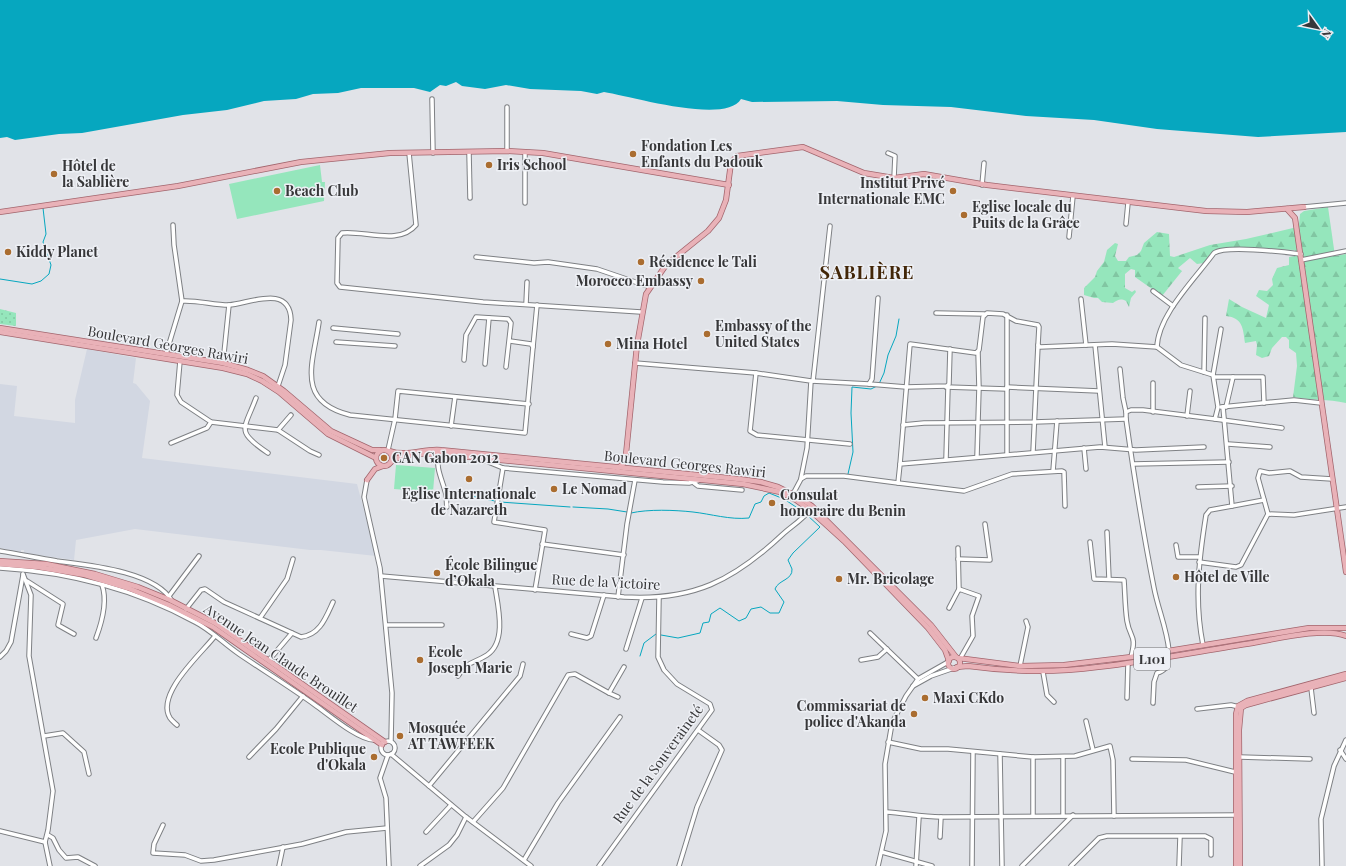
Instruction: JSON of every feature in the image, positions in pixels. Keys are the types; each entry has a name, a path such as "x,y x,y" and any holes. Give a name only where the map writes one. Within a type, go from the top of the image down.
{"main road":[{"path":"631,469 627,466 625,460 635,363 644,297 669,261 717,223 725,205 731,163 734,158 799,146 808,148 864,173 894,178 924,174 982,185 1182,209 1239,213 1303,207"},
{"path":"0,212 178,186 301,162 356,155 409,153 525,152 567,157 729,185"},
{"path":"1295,218 1303,207"},
{"path":"1287,209 1295,218 1302,260 1336,508 1343,534 1346,572"},
{"name":"Boulevard Georges Rawiri","path":"0,328 223,363 248,370 278,386 331,431 372,450 380,450"},
{"name":"Boulevard Georges Rawiri","path":"0,332 234,370 257,378 279,392 328,434 369,453 376,459"},
{"path":"380,450 389,451 393,457 391,462 375,469 366,480 380,450"},
{"name":"Boulevard Georges Rawiri","path":"389,451 401,453 438,450 754,481 773,485 793,494 818,511 931,625 958,657"},
{"name":"Boulevard Georges Rawiri","path":"391,462 406,456 439,454 743,484 771,489 793,498 808,513 844,541 928,628 943,648 948,662"},
{"path":"376,459 383,466"},
{"path":"618,468 625,460"},
{"name":"Avenue Jean Claude Brouillet","path":"0,561 46,564 94,574 138,587 186,608 215,623 269,660 383,744"},
{"name":"Avenue Jean Claude Brouillet","path":"0,564 38,567 77,574 123,586 157,599 214,627 375,740 383,744"},
{"name":"L101","path":"958,657 1020,666 1064,665 1131,657 1309,628 1346,629"},
{"path":"1346,629 1346,634"},
{"name":"L101","path":"956,668 968,666 1043,672 1165,658 1309,634 1346,634"},
{"path":"952,657 958,657 960,664 956,668 950,667 948,662 952,657"},
{"path":"1236,866 1236,714 1239,707 1247,700 1346,674"},
{"path":"1239,707 1346,678"},
{"path":"1239,707 1240,866"}],"street":[{"path":"432,99 433,153"},
{"path":"507,107 507,151"},
{"path":"525,152 525,203"},
{"path":"409,153 416,225 409,231 395,235 379,236 342,233 338,238 338,285 472,301 641,312"},
{"path":"468,153 470,198"},
{"path":"888,153 895,156 894,178"},
{"path":"982,185 984,163"},
{"path":"1069,237 1073,196"},
{"path":"1126,224 1128,203"},
{"path":"1303,207 1346,203"},
{"path":"166,354 182,301 174,244 173,224"},
{"path":"793,494 801,479 807,440 812,381 830,226"},
{"path":"1157,347 1161,327 1173,306 1218,250 1242,249 1301,254"},
{"path":"1302,260 1346,251"},
{"path":"476,257 534,263 548,262 598,269 650,287"},
{"path":"526,304 527,282"},
{"path":"1153,291 1173,306"},
{"path":"182,301 229,305 272,297 284,303 288,309 291,320 283,372 278,386"},
{"path":"869,384 872,379 878,298"},
{"path":"1081,299 1086,345"},
{"path":"223,363 229,305"},
{"path":"319,322 311,381 313,392 332,410 342,413 451,426 525,433 529,404 537,305"},
{"path":"936,312 1007,315 1016,321 1038,325 1033,452"},
{"path":"977,456 979,423 978,352 984,314"},
{"path":"1007,315 1007,454"},
{"path":"464,360 466,335 477,316 509,320 511,323 510,341 506,367"},
{"path":"485,364 489,318"},
{"path":"1204,372 1205,318"},
{"path":"333,328 398,334"},
{"path":"1215,419 1218,406 1213,376 1221,329"},
{"path":"510,341 531,344 533,347"},
{"path":"336,342 394,346"},
{"path":"898,483 910,344 978,352"},
{"path":"1038,345 1040,347 1096,344 1157,347 1181,365 1213,376 1263,377 1264,403"},
{"path":"1096,344 1101,419 1105,447"},
{"path":"946,459 946,387 949,384 950,349"},
{"path":"180,361 176,385 178,399 211,422 278,430 310,452 319,455"},
{"path":"635,363 756,373 812,381 906,387 979,389 1035,388 1099,391"},
{"path":"1120,369 1130,448 1154,591 1167,635 1169,650"},
{"path":"756,373 751,433 850,444"},
{"path":"1232,506 1232,486 1225,407 1233,377"},
{"path":"1153,383 1153,412"},
{"path":"389,451 395,419 398,390 529,404"},
{"path":"1187,416 1190,391"},
{"path":"451,426 455,397"},
{"path":"256,398 245,426 245,433 248,438 268,453"},
{"path":"1218,406 1225,407 1294,400 1321,403"},
{"path":"1126,412 1131,410 1225,419 1282,428"},
{"path":"278,430 291,415"},
{"path":"904,425 924,423 1007,423 1126,419"},
{"path":"1053,471 1056,421"},
{"path":"171,442 207,428 211,422"},
{"path":"1228,444 1270,447"},
{"path":"900,464 977,456 1084,448 1204,447"},
{"path":"1084,448 1086,469"},
{"path":"439,454 438,467 440,479 446,494 446,507"},
{"path":"477,457 503,468 552,471 635,480 694,482 701,480"},
{"path":"1133,464 1229,462"},
{"path":"503,468 494,522 543,528 545,532 534,590"},
{"path":"801,479 810,475 834,475 964,491 1012,474 1053,471 1064,472 1065,506"},
{"path":"1199,562 1239,567 1268,514 1258,478 1260,471 1269,473 1290,471 1301,477 1332,479"},
{"path":"366,480 364,497 381,576 392,693 391,741 394,744 395,749 389,755 380,778 386,798 389,866"},
{"path":"618,597 635,480"},
{"path":"694,482 698,486 742,490"},
{"path":"1198,487 1232,486"},
{"path":"1203,645 1198,608 1198,573 1207,513 1232,506 1264,500"},
{"path":"1268,514 1294,515 1346,507"},
{"name":"Rue de la Victoire","path":"381,576 618,597 659,598 703,589 720,581 756,558 808,513"},
{"path":"958,559 990,560 985,524"},
{"path":"1106,532 1109,580"},
{"path":"1090,542 1094,579 1124,580 1127,623 1134,637 1131,657"},
{"path":"542,544 624,555"},
{"path":"1176,546 1178,557 1200,557"},
{"path":"949,608 959,590 958,548"},
{"path":"0,551 115,570 152,582 169,596 172,602"},
{"path":"169,596 199,556"},
{"path":"260,618 287,579 293,559"},
{"path":"0,568 59,575 102,585 162,606 194,621 239,654 356,733 371,740 375,740"},
{"path":"24,572 31,595 28,650 53,791 48,835 45,842 50,866"},
{"path":"0,657 6,651 11,642 24,572"},
{"path":"27,581 63,604 58,625 74,634"},
{"path":"96,638 101,623 104,605 105,596 102,585"},
{"path":"458,676 469,663 489,653 498,638 499,616 495,587"},
{"path":"186,608 204,588 224,602 292,634 304,636 317,630 322,624 333,602"},
{"path":"958,657 973,636 972,616 979,596 959,590"},
{"path":"571,634 587,638 591,636 604,595"},
{"path":"626,649 642,598"},
{"name":"Rue de la Souveraineté","path":"599,866 630,821 710,715 712,707 706,700 677,684 664,670 658,657 659,598"},
{"path":"1020,666 1028,627 1026,621"},
{"path":"386,625 442,625"},
{"path":"870,633 918,679"},
{"path":"269,660 292,634"},
{"path":"177,725 169,715 168,696 196,656 215,636"},
{"path":"861,660 878,657 887,649"},
{"path":"1153,703 1155,677 1157,673 1163,672 1165,669 1167,659 1165,658"},
{"path":"878,865 886,831 885,764 888,742 895,716 918,679 948,662"},
{"path":"1127,698 1128,663"},
{"path":"428,786 520,676 523,664"},
{"path":"609,693 624,667"},
{"path":"912,687 928,677 956,668"},
{"path":"1043,672 1047,695 1054,702"},
{"path":"473,822 503,788 568,675 575,674 618,697"},
{"path":"1311,688 1314,714"},
{"path":"249,757 276,729 303,696"},
{"path":"1197,709 1231,705 1239,707"},
{"path":"524,860 558,803 620,717"},
{"path":"1086,721 1093,750"},
{"path":"679,866 697,807 722,750 719,745 698,730"},
{"path":"44,736 63,733 77,744 84,752 89,774"},
{"path":"1322,866 1321,820 1334,766 1340,750 1346,740"},
{"path":"391,741 383,744 382,751 531,866"},
{"path":"888,742 902,743 921,749 948,749 1033,757 1075,756 1107,746 1111,748 1114,816"},
{"path":"1340,750 1346,759"},
{"path":"972,866 971,816 973,752"},
{"path":"1000,754 1002,866"},
{"path":"1033,757 1033,815"},
{"path":"1063,757 1063,815"},
{"path":"1240,757 1310,759"},
{"path":"1132,759 1186,760 1235,772"},
{"path":"426,832 451,805"},
{"path":"886,812 919,817 1033,815 1236,815"},
{"path":"1022,866 1073,815"},
{"path":"420,866 449,845 457,835 466,817"},
{"path":"916,866 919,817"},
{"path":"940,837 941,817"},
{"path":"163,825 154,844 153,853 185,855 200,861 226,858 330,838 346,832 387,828"},
{"path":"0,831 45,842"},
{"path":"48,835 53,838 59,850 66,858 78,857 95,866"},
{"path":"1179,866 1180,836"},
{"path":"1071,866 1099,838 1104,837 1205,836 1210,838 1211,854"},
{"path":"280,866 283,847"},
{"path":"882,852 916,860 932,866"}],"shaded area":[{"path":"87,349 136,358 133,383 136,384 150,401 142,458 357,484 376,556 310,550 135,529 76,540 74,560 24,553 24,550 21,550 21,552 0,548 0,384 17,386 14,416 75,423 75,400"}],"green space":[{"name":"Beach Club","path":"320,165 322,182 325,182 324,201 237,219 229,184"},
{"path":"1328,207 1335,256 1346,254 1346,403 1293,397 1297,366 1296,353 1289,348 1289,340 1286,337 1282,337 1272,348 1269,356 1262,358 1256,355 1256,341 1245,343 1243,328 1239,321 1232,317 1226,316 1229,299 1266,318 1269,305 1256,296 1259,290 1267,291 1273,285 1272,279 1277,268 1289,265 1289,257 1296,256 1295,250 1223,248 1212,253 1204,263 1197,264 1190,258 1178,268 1182,271 1162,296 1135,277 1135,270 1131,269 1125,274 1125,288 1132,292 1135,290 1136,292 1131,298 1129,307 1126,301 1118,300 1113,303 1102,302 1098,298 1084,295 1084,288 1095,277 1097,271 1104,262 1107,250 1115,243 1118,244 1115,256 1118,261 1126,261 1129,257 1137,255 1141,251 1144,243 1157,232 1169,234 1170,256 1174,257 1210,245 1246,239 1293,228 1299,225 1300,214 1304,211"},
{"path":"0,309 16,313 16,326 0,324"},
{"path":"396,465 435,468 433,492 394,489"}],"water":[{"path":"0,0 1346,0 1346,132 1258,137 1157,129 1094,120 1026,116 951,107 883,105 837,101 752,102 741,99 732,106 717,109 698,109 677,107 604,92 597,94 581,91 530,89 506,85 485,89 462,86 456,82 446,86 440,85 430,92 414,88 361,88 338,93 313,94 296,99 264,101 227,110 183,115 82,133 59,134 15,140 7,137 0,138"}],"waterway":[{"path":"0,279 32,284 41,281 49,274 51,265 43,242 46,234 43,208"},
{"path":"879,384 896,336 899,319"},
{"path":"848,474 853,452 851,413 852,387 871,389 877,386"},
{"path":"631,513 653,510 670,510 728,518 749,518 755,504 761,502 764,496 769,493 784,499 805,513"},
{"path":"461,498 471,496 495,501"},
{"path":"500,502 570,507"},
{"path":"573,507 608,509 627,512"},
{"path":"661,635 678,638 700,633 703,623 709,622 711,614 720,608 739,621 746,618 751,609 761,607 770,613 779,613 784,602 775,589 792,573 788,560 793,553 820,527 807,515"},
{"path":"640,656 644,643 656,634"}],"place":[{"name":"Fondation Les Enfants du Padouk","path":"633,154"},
{"name":"Iris School","path":"489,165"},
{"name":"Hôtel de la Sablière","path":"54,174"},
{"name":"Beach Club","path":"277,191"},
{"name":"Institut Privé Internationale EMC","path":"953,191"},
{"name":"Eglise locale du Puits de la Grâce","path":"964,215"},
{"name":"Kiddy Planet","path":"8,252"},
{"name":"Résidence le Tali","path":"641,262"},
{"name":"Morocco Embassy","path":"701,281"},
{"name":"Embassy of the United States","path":"707,334"},
{"name":"Mina Hotel","path":"608,344"},
{"name":"CAN Gabon 2012","path":"384,458"},
{"name":"Eglise Internationale de Nazareth","path":"469,479"},
{"name":"Le Nomad","path":"554,489"},
{"name":"Consulat honoraire du Benin","path":"772,503"},
{"name":"École Bilingue d’Okala","path":"437,573"},
{"name":"Hôtel de Ville","path":"1176,577"},
{"name":"Mr. Bricolage","path":"839,579"},
{"name":"Ecole Joseph Marie","path":"420,660"},
{"name":"Maxi CKdo","path":"925,698"},
{"name":"Commissariat de police d'Akanda","path":"914,714"},
{"name":"Mosquée AT TAWFEEK","path":"400,736"},
{"name":"Ecole Publique d'Okala","path":"374,757"}],"district":[{"name":"SABLIÈRE","path":"867,273"}]}
